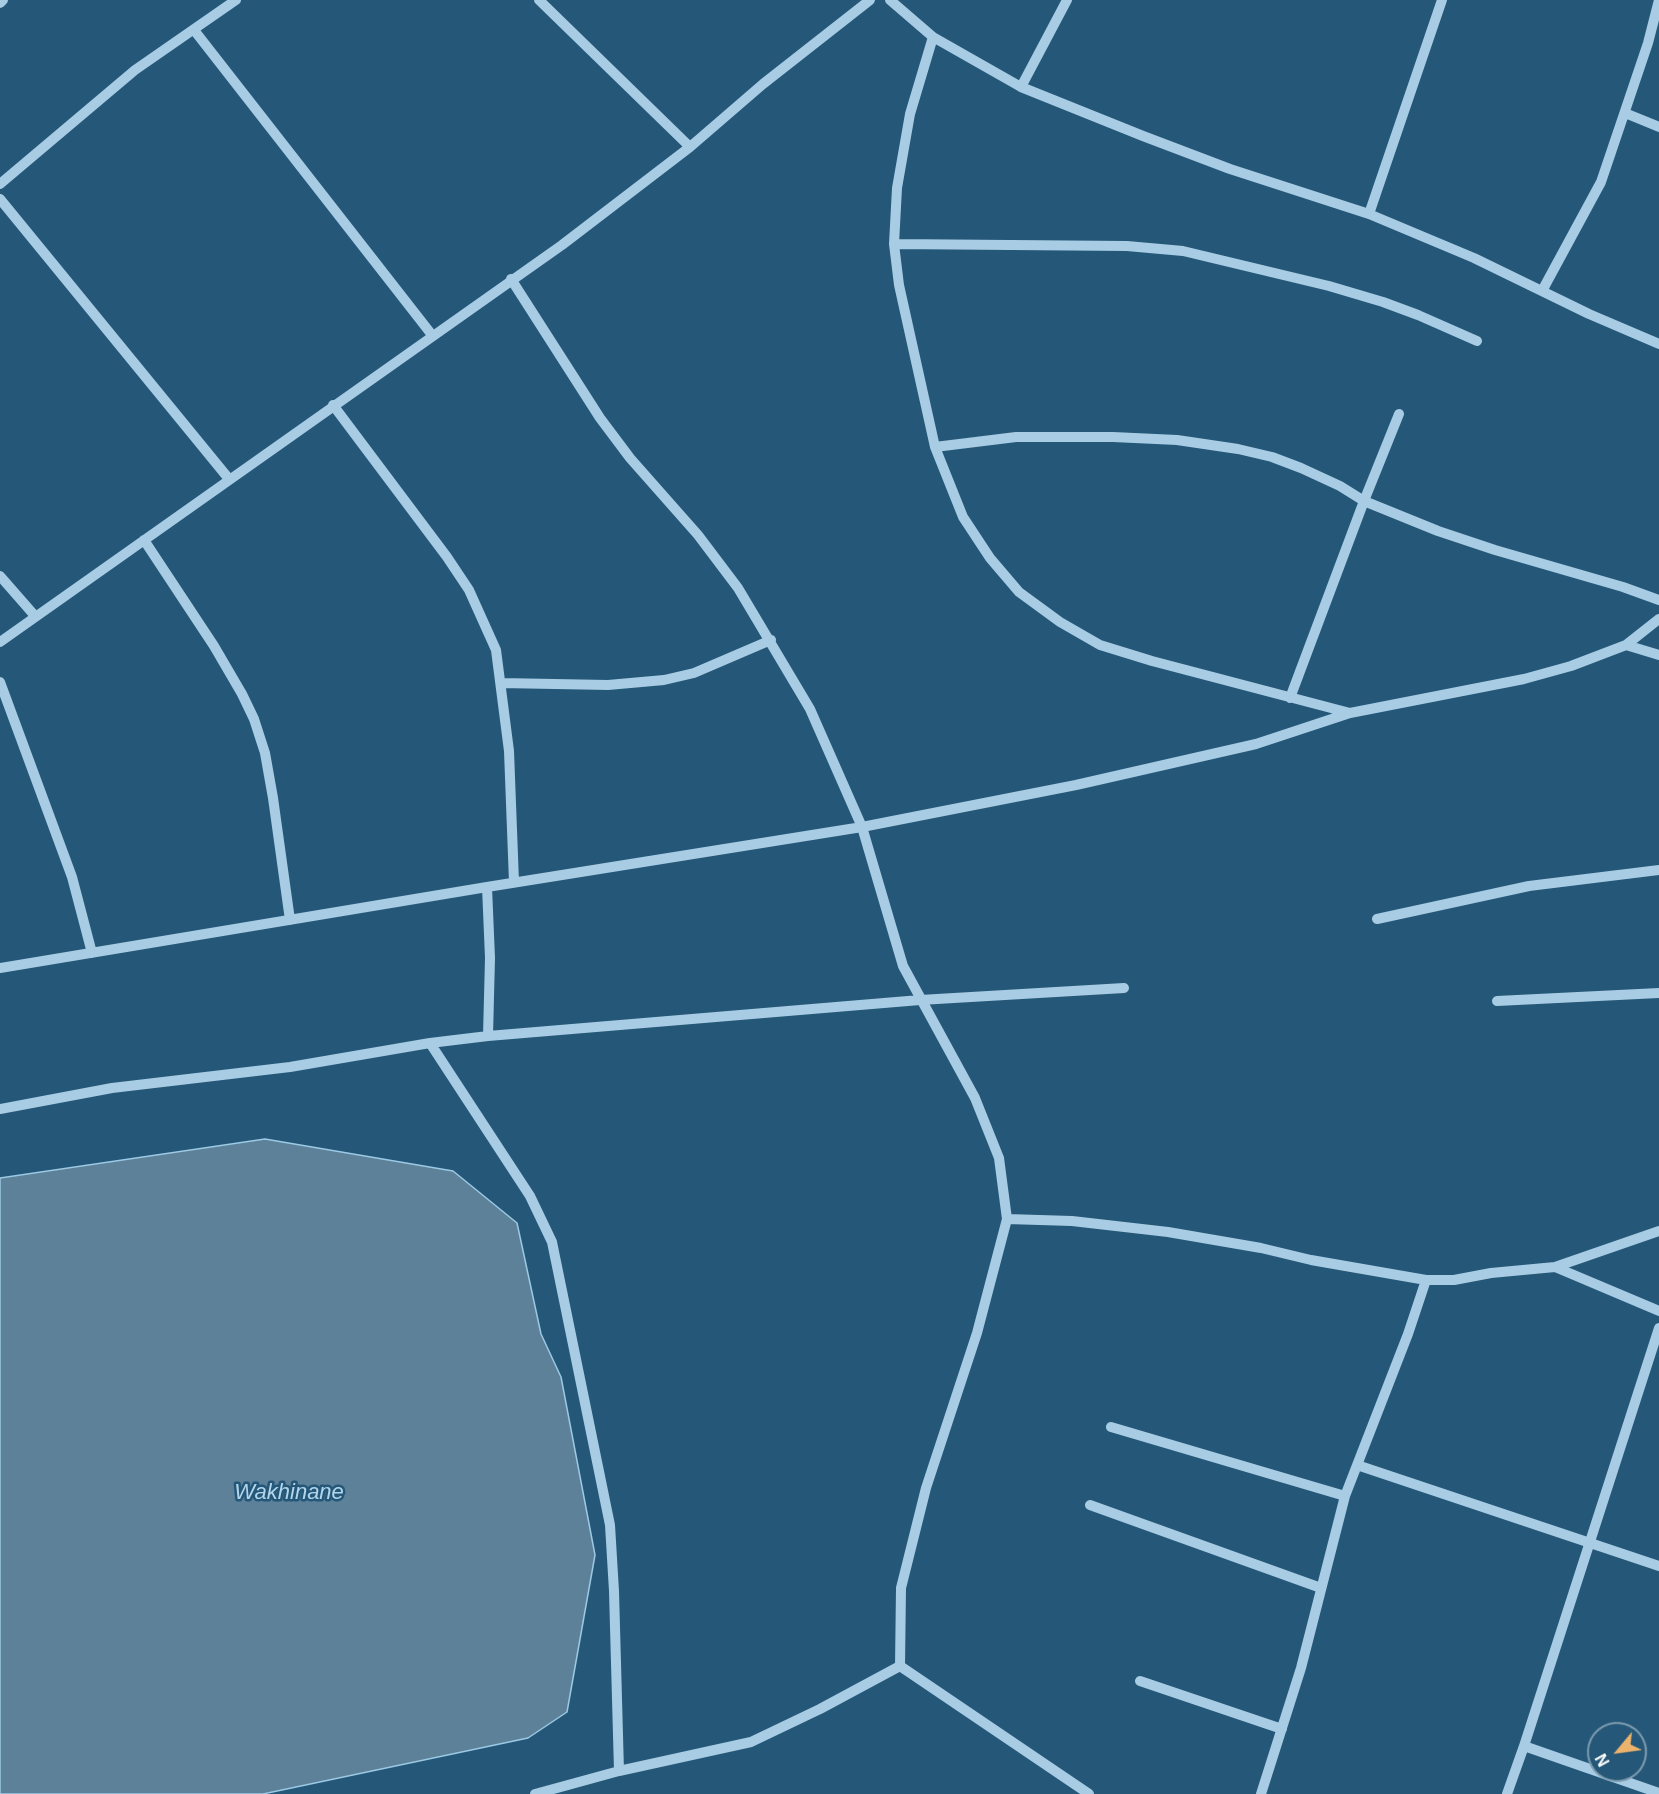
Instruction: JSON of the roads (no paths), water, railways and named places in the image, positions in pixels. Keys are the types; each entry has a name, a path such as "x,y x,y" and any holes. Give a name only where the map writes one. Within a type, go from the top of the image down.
{"street":[{"path":"0,3 3,0"},
{"path":"0,184 135,70 236,0"},
{"path":"538,0 690,147"},
{"path":"0,642 432,334 562,245 690,147 763,84 870,0"},
{"path":"891,0 933,37 1021,87 1230,169 1369,214 1474,258 1589,314 1659,344"},
{"path":"1021,87 1067,0"},
{"path":"1369,214 1442,0"},
{"path":"1542,291 1601,182 1648,43 1659,0"},
{"path":"194,30 432,334"},
{"path":"933,37 910,114 897,188 894,244 899,285 935,447 963,517 990,558 1019,592 1060,622 1100,645 1350,713"},
{"path":"1625,113 1659,127"},
{"path":"0,199 229,479"},
{"path":"894,244 1127,246 1183,251 1265,270 1383,302 1477,341"},
{"path":"511,279 600,418 630,458 698,535 738,588 810,709 862,827 903,966 975,1098 999,1158 1007,1219 977,1333 926,1488 901,1588 900,1666"},
{"path":"333,405 447,557 469,590 496,650 509,752 514,882"},
{"path":"1290,698 1398,414"},
{"path":"935,447 1016,437 1113,437 1177,440 1238,449 1272,457 1300,468 1340,486 1364,501 1438,531 1659,600"},
{"path":"144,540 214,646 254,718 265,753 290,920"},
{"path":"0,576 35,616"},
{"path":"0,968 514,882 862,827 1076,785 1256,744 1350,713 1524,679 1597,657 1626,645 1659,619"},
{"path":"501,683 608,685 664,680 694,673 771,640"},
{"path":"1626,645 1659,655"},
{"path":"0,682 72,877 92,953"},
{"path":"1377,919 1529,886 1659,870"},
{"path":"487,887 490,958 488,1036"},
{"path":"0,1109 112,1088 290,1067 488,1036 920,1000 1124,988"},
{"path":"1497,1001 1659,993"},
{"path":"430,1044 530,1196 552,1242 610,1525 614,1591 618,1771"},
{"path":"1007,1219 1072,1221 1168,1232 1426,1280 1454,1280 1491,1273 1555,1267 1659,1231"},
{"path":"1555,1267 1659,1311"},
{"path":"1261,1794 1301,1668 1345,1496 1408,1334 1426,1280"},
{"path":"1507,1794 1659,1328"},
{"path":"1111,1427 1345,1496"},
{"path":"1357,1465 1659,1566"},
{"path":"1090,1505 1321,1587"},
{"path":"535,1794 618,1771 751,1742 820,1709 900,1666"},
{"path":"900,1666 1089,1794"},
{"path":"1140,1681 1282,1730"},
{"path":"1524,1746 1659,1793"}],"water":[{"name":"Wakhinane","path":"265,1139 453,1171 517,1223 541,1334 561,1377 595,1555 567,1712 528,1738 263,1794 0,1794 0,1178"}]}
